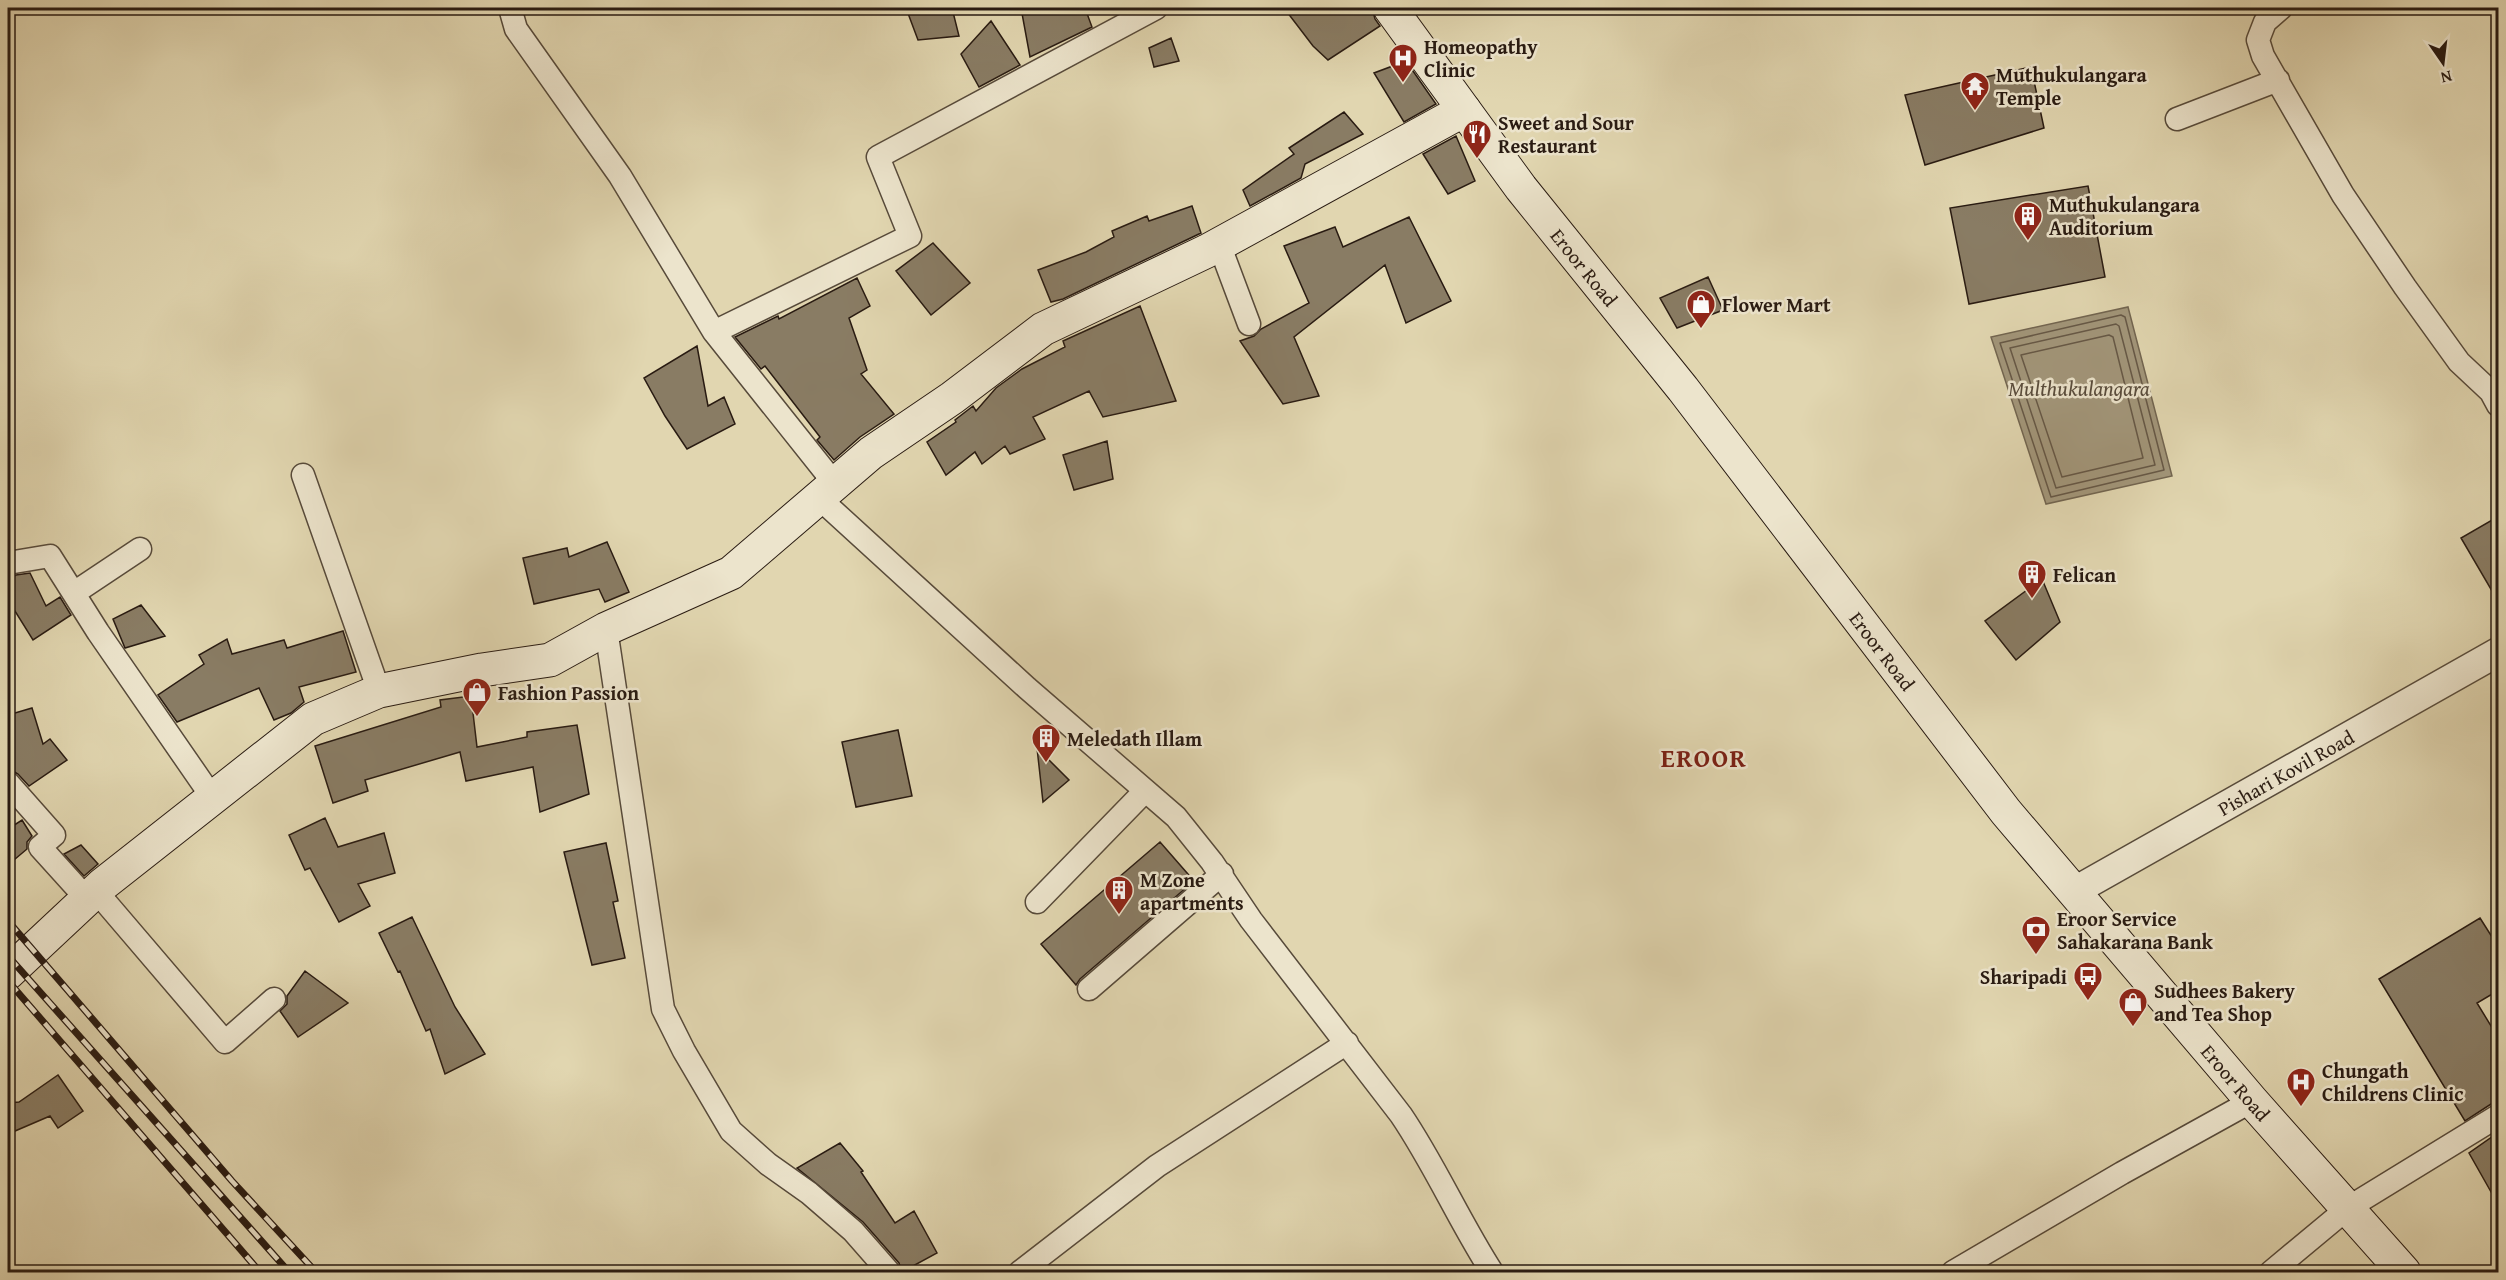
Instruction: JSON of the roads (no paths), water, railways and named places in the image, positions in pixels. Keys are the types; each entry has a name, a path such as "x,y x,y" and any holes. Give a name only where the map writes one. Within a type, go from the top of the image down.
{"main road":[{"name":"Eroor Road","path":"1390,8 1521,188 1683,389 2006,813 2252,1101 2404,1272"},
{"path":"8,973 92,895 212,797 313,719 379,690 482,670 550,660 606,628 731,573 871,453 952,398 1042,329 1220,244 1464,110"}],"street":[{"path":"510,8 516,29 620,176 714,332 827,491 1036,695 1176,817 1222,874 1251,920 1347,1043 1414,1134 1443,1190 1492,1272"},
{"path":"714,332 910,236 878,157 1156,8"},
{"path":"2281,8 2265,22 2258,40 2263,56 2343,195 2404,287 2459,362 2491,392 2499,405"},
{"path":"2177,119 2277,80"},
{"path":"1220,244 1249,324"},
{"path":"303,475 379,690"},
{"path":"74,593 140,549"},
{"path":"8,563 50,556 212,797"},
{"path":"606,628 663,1009 684,1051 731,1131 768,1164 809,1193 854,1231 889,1272"},
{"name":"Pishari Kovil Road","path":"2073,892 2499,652"},
{"path":"8,783 54,836 40,847 92,895 225,1042 274,999"},
{"path":"1037,902 1145,791"},
{"path":"1089,989 1222,874"},
{"path":"1020,1272 1156,1166 1347,1043"},
{"path":"1953,1272 2122,1173 2252,1101"},
{"path":"2271,1272 2348,1208 2499,1116"}],"water":[{"name":"Multhukulangara","path":"2128,307 2172,476 2046,504 1991,337"}],"railway":[{"path":"8,921 232,1181 316,1272"},
{"path":"8,956 289,1272"},
{"path":"8,981 260,1272"}],"place":[{"name":"Homeopathy Clinic","path":"1403,84"},
{"name":"Muthukulangara Temple","path":"1975,112"},
{"name":"Sweet and Sour Restaurant","path":"1477,160"},
{"name":"Muthukulangara Auditorium","path":"2028,242"},
{"name":"Flower Mart","path":"1701,330"},
{"name":"Felican","path":"2032,600"},
{"name":"Fashion Passion","path":"477,718"},
{"name":"Meledath Illam","path":"1046,764"},
{"name":"M Zone apartments","path":"1119,916"},
{"name":"Eroor Service Sahakarana Bank","path":"2036,956"},
{"name":"Sharipadi","path":"2088,1002"},
{"name":"Sudhees Bakery and Tea Shop","path":"2133,1028"},
{"name":"Chungath Childrens Clinic","path":"2301,1108"}],"district":[{"name":"EROOR","path":"1704,757"}]}
